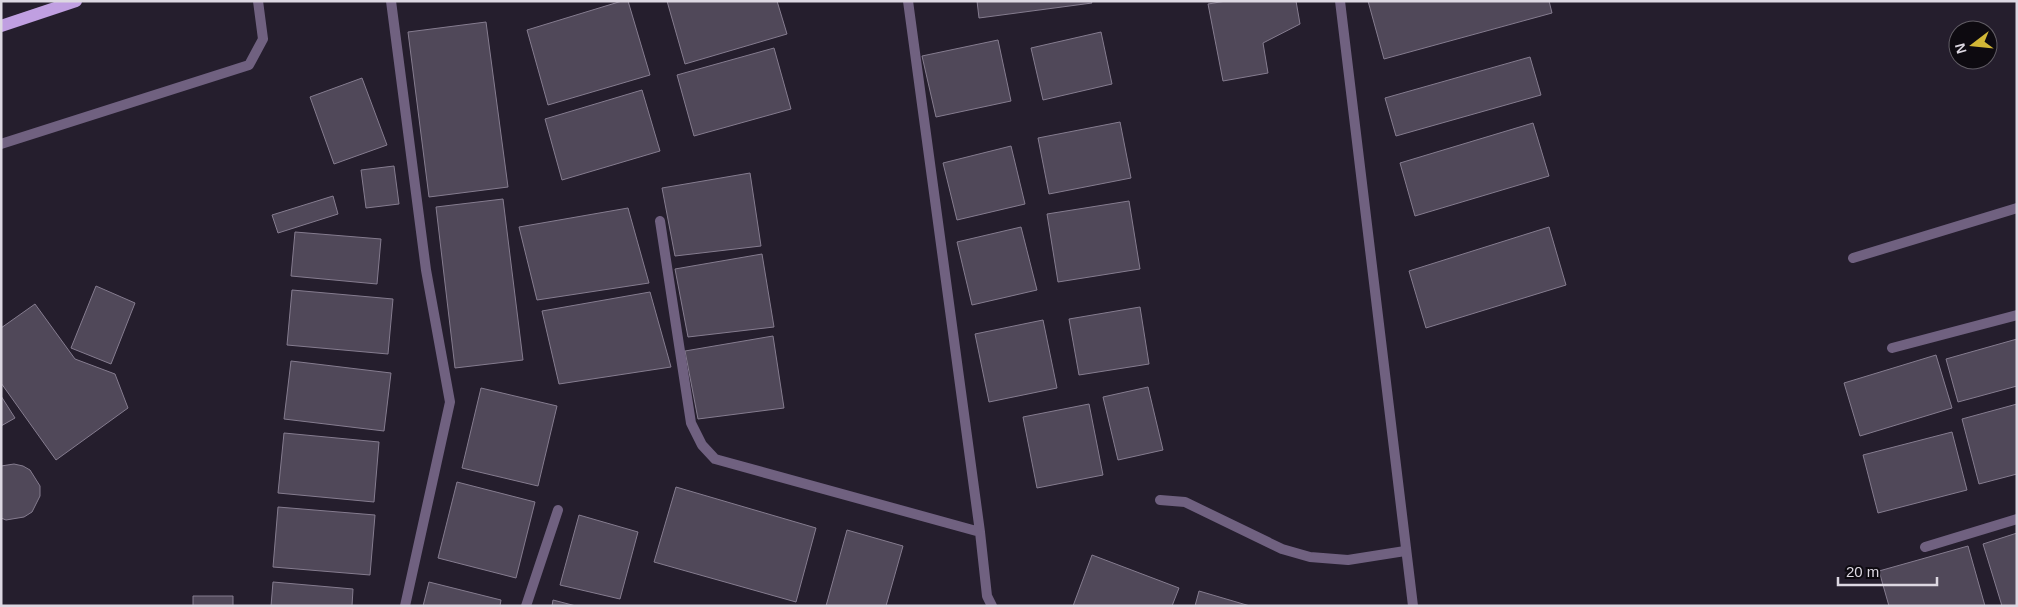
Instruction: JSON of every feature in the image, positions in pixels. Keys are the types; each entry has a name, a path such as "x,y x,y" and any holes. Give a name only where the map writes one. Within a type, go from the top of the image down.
{"main road":[{"path":"1,26 76,1"}],"street":[{"path":"1,144 248,65 263,39 258,1"},
{"path":"391,1 426,270 450,402 405,606"},
{"path":"908,1 988,596 992,606"},
{"path":"1340,1 1405,551 1414,606"},
{"path":"1853,258 2017,208"},
{"path":"660,221 691,423 702,445 716,459 980,532"},
{"path":"1892,348 2017,315"},
{"path":"1160,500 1185,502 1282,549 1310,557 1348,560 1405,551"},
{"path":"526,606 558,510"},
{"path":"1925,547 2017,519"}],"building":[{"path":"622,1 628,1 650,75 548,105 527,30"},
{"path":"667,1 777,1 787,34 685,64"},
{"path":"977,1 1091,1 1092,3 979,18"},
{"path":"1226,1 1296,1 1300,24 1263,43 1268,73 1223,81 1208,4"},
{"path":"1368,1 1549,1 1552,13 1384,59"},
{"path":"486,22 508,187 429,197 408,32"},
{"path":"1101,32 1112,84 1043,100 1031,48"},
{"path":"998,40 1011,101 936,117 922,56"},
{"path":"774,48 791,109 694,136 677,75"},
{"path":"1530,57 1541,95 1396,136 1385,98"},
{"path":"362,78 387,145 334,164 310,97"},
{"path":"642,90 660,151 562,180 545,119"},
{"path":"1120,122 1131,178 1049,194 1038,138"},
{"path":"1533,123 1549,176 1415,216 1400,163"},
{"path":"1011,146 1025,204 957,220 943,163"},
{"path":"394,166 399,204 366,208 361,170"},
{"path":"750,173 761,246 675,256 662,188"},
{"path":"333,196 338,214 278,233 272,215"},
{"path":"503,199 523,360 455,368 436,207"},
{"path":"1129,201 1140,269 1058,282 1047,214"},
{"path":"628,208 649,283 537,300 519,227"},
{"path":"1021,227 1037,290 972,305 957,242"},
{"path":"1549,227 1566,285 1426,328 1409,271"},
{"path":"295,232 381,239 377,284 291,276"},
{"path":"762,254 774,327 688,337 675,269"},
{"path":"96,286 135,303 111,364 71,348"},
{"path":"292,290 393,299 388,354 287,345"},
{"path":"650,292 671,367 559,384 542,311"},
{"path":"35,304 75,359 115,374 128,408 56,460 1,383 1,328"},
{"path":"1140,307 1149,364 1079,375 1069,319"},
{"path":"1043,320 1057,388 989,402 975,334"},
{"path":"773,336 784,408 698,419 685,351"},
{"path":"2017,339 2017,386 1958,402 1946,359"},
{"path":"1936,355 1952,408 1860,436 1844,383"},
{"path":"291,361 391,373 384,431 284,419"},
{"path":"1148,387 1163,450 1118,460 1103,397"},
{"path":"481,388 557,406 538,486 462,468"},
{"path":"1,396 15,418 1,426"},
{"path":"1089,404 1103,475 1037,488 1023,417"},
{"path":"2017,404 2017,474 1979,484 1962,419"},
{"path":"1952,432 1967,490 1878,513 1863,455"},
{"path":"284,433 379,442 374,502 278,493"},
{"path":"14,464 30,470 40,486 40,496 32,512 24,517 6,520 1,518 1,466"},
{"path":"457,482 535,502 516,578 438,558"},
{"path":"676,487 816,528 796,602 654,562"},
{"path":"278,507 375,515 370,575 273,567"},
{"path":"579,515 638,532 620,599 560,585"},
{"path":"847,530 903,546 886,606 826,606"},
{"path":"2017,533 2017,606 2002,606 1983,544"},
{"path":"1968,546 1985,606 1889,606 1879,571"},
{"path":"1092,555 1179,588 1172,606 1073,606"},
{"path":"273,582 353,589 352,606 271,606"},
{"path":"429,582 501,600 500,606 423,606"},
{"path":"1199,591 1250,606 1195,606"},
{"path":"193,596 233,596 233,606 193,606"},
{"path":"553,600 576,606 552,606"}]}
